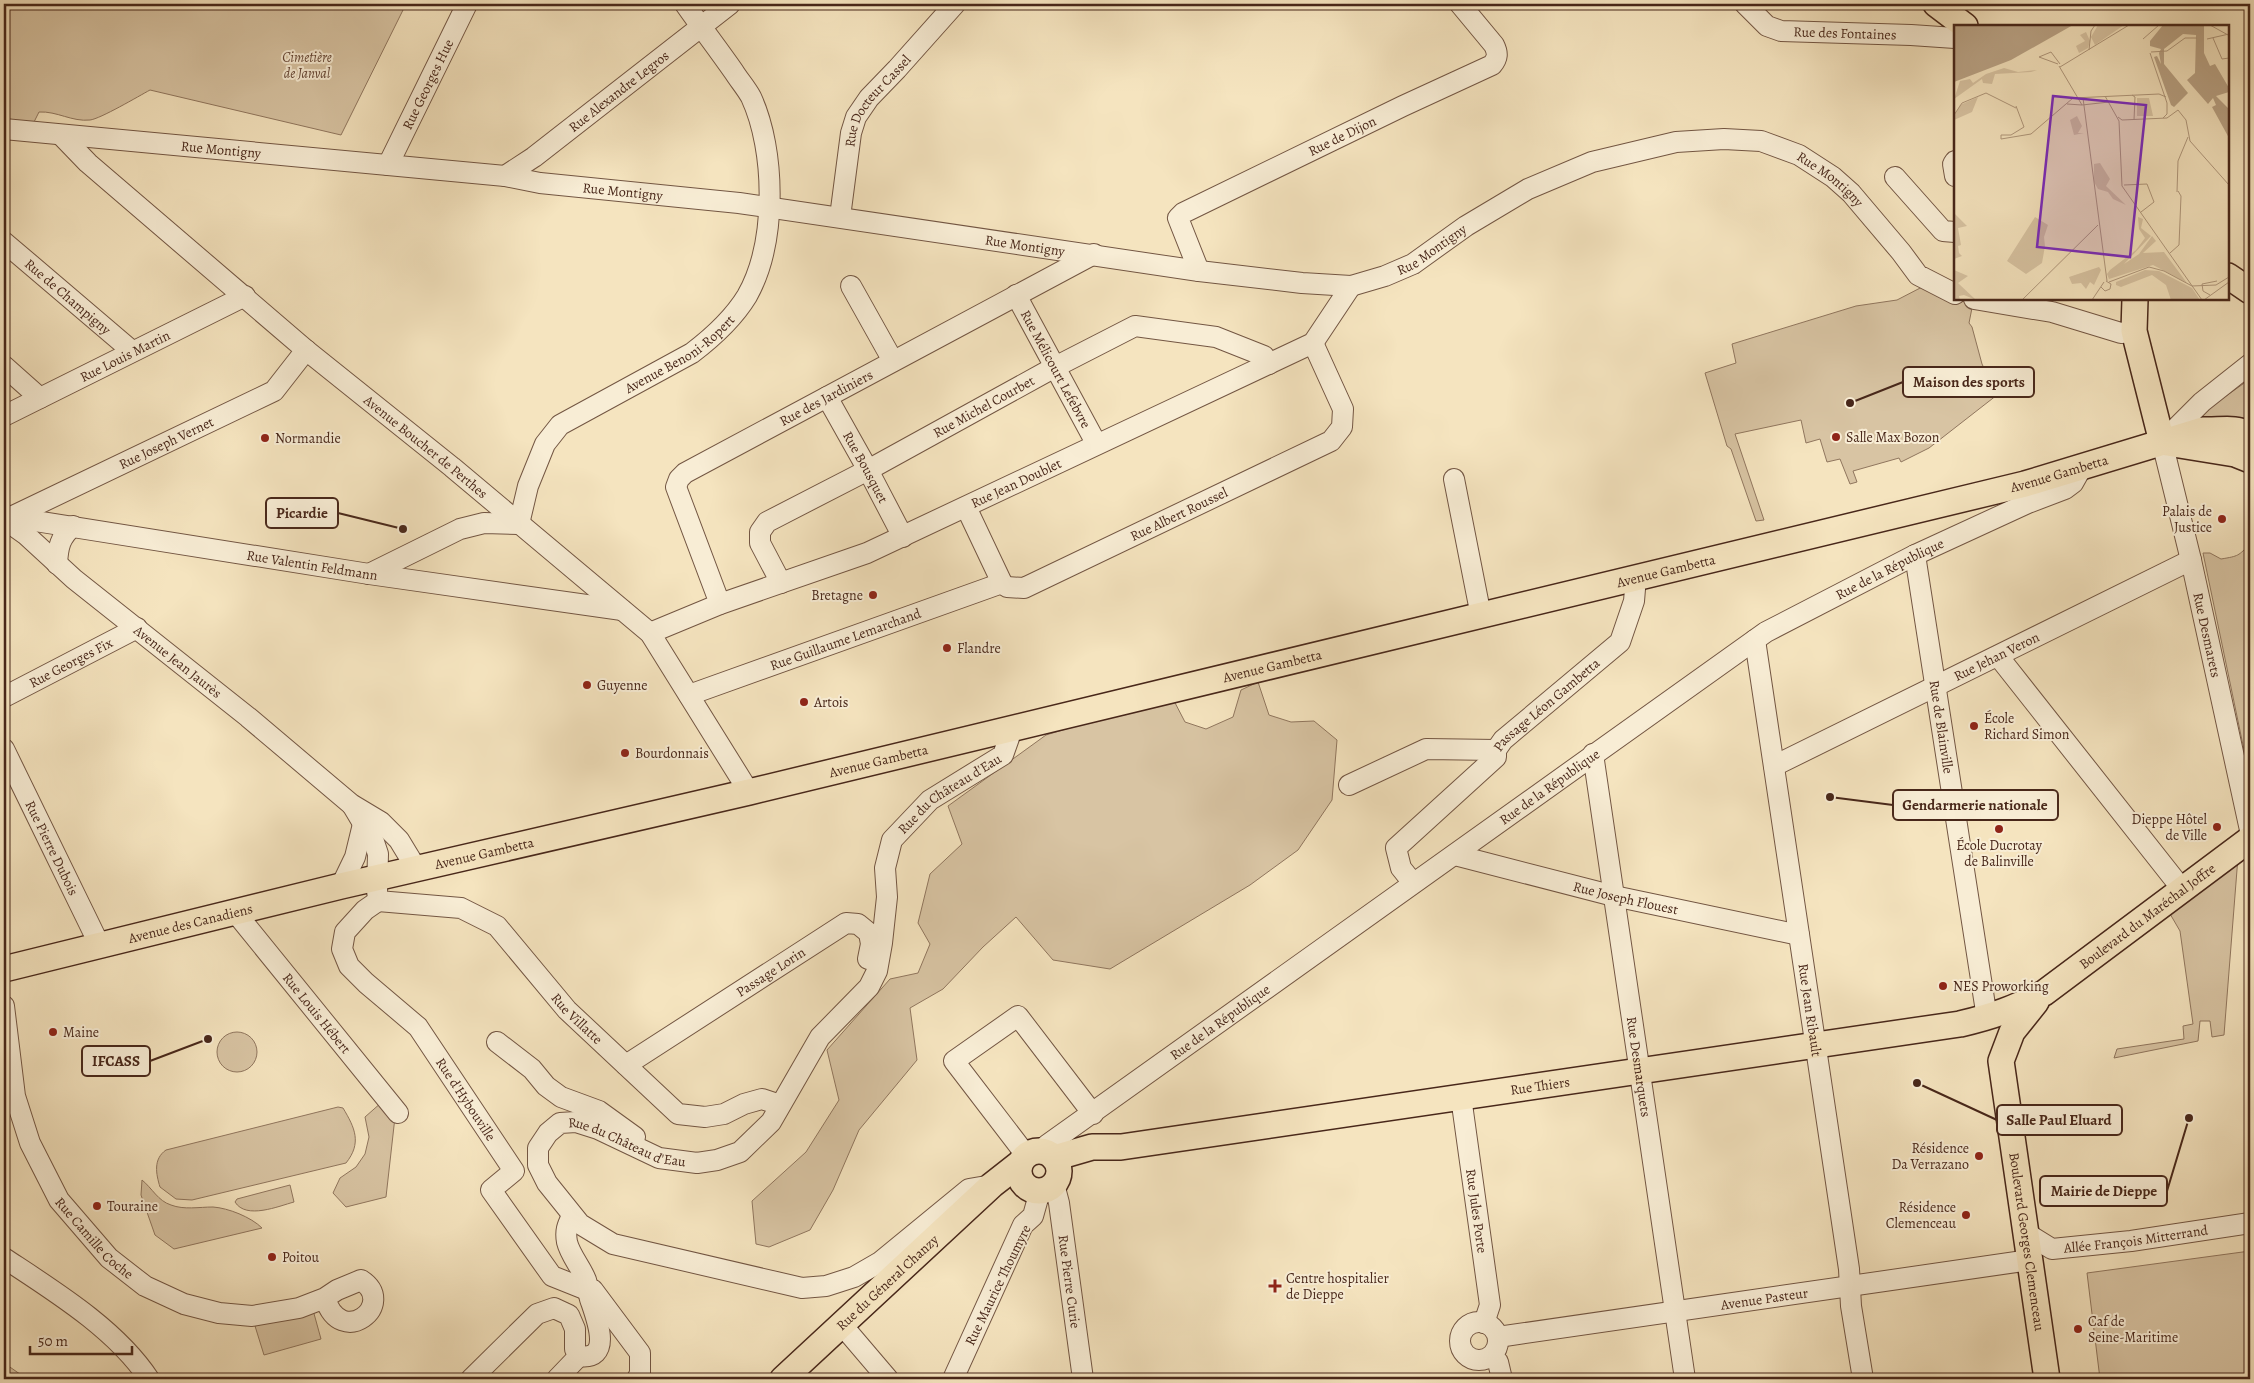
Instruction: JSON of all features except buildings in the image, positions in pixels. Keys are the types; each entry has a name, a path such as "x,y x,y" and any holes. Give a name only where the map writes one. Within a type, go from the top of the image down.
{"main road":[{"path":"1940,7 1964,25"},
{"path":"2229,277 2250,291"},
{"path":"2135,300 2134,331 2162,442 2245,454"},
{"name":"Avenue Gambetta","path":"378,889 416,868 749,792 1630,580 2026,494 2082,467 2203,430 2230,429 2244,431 2250,435"},
{"name":"Boulevard du Maréchal Joffre","path":"1988,1018 2016,1008 2044,992 2250,839"},
{"name":"Avenue des Canadiens","path":"4,969 341,886 378,889"},
{"name":"Boulevard du Maréchal Joffre","path":"2003,1054 2017,1024 2044,992"},
{"name":"Rue Thiers","path":"1040,1170 1092,1147 1120,1147 1815,1046 1988,1018"},
{"path":"1960,1024 1979,1030 1992,1040 2003,1054"},
{"name":"Boulevard Georges Clemenceau","path":"2003,1054 2047,1379"},
{"path":"992,1184 1040,1170"},
{"name":"Rue du Géneral Chanzy","path":"783,1379 992,1184"}],"street":[{"name":"Rue Georges Hue","path":"388,165 467,4"},
{"name":"Avenue Benoni-Ropert","path":"519,524 528,486 545,444 560,425 692,353 709,340 735,312 747,295 757,272 764,248 770,208 768,170 761,123 750,96 685,4"},
{"name":"Rue Alexandre Legros","path":"506,176 730,4"},
{"name":"Rue Docteur Cassel","path":"840,217 850,133 856,117 869,98 955,4"},
{"name":"Rue de Dijon","path":"1199,271 1180,227 1178,218 1183,213 1492,65 1496,60 1497,52 1494,45 1460,4"},
{"name":"Rue des Fontaines","path":"1745,4 1768,26 1781,31 1954,38"},
{"path":"1911,35 1932,25 1940,7"},
{"name":"Rue Montigny","path":"4,128 61,135 506,176 540,183 739,203 1199,271 1302,284 1351,286 1385,276 1413,264 1466,226 1528,189 1592,162 1676,142 1724,139 1761,141 1798,155 1833,177 1851,194 1901,252 1918,275 1954,293"},
{"name":"Avenue Boucher de Perthes","path":"61,135 88,163 306,350 650,633 749,792"},
{"path":"1896,177 1943,232 1954,232"},
{"name":"Rue de Champigny","path":"4,242 132,351"},
{"name":"Rue des Jardiniers","path":"720,604 676,487 679,479 685,473 1094,254"},
{"path":"851,286 894,361"},
{"path":"1313,343 1351,286"},
{"name":"Rue Mélicourt Lefebvre","path":"1016,295 1096,443"},
{"name":"Rue Louis Martin","path":"4,416 245,296"},
{"path":"1980,300 2052,312 2121,333 2134,331"},
{"name":"Rue Michel Courbet","path":"781,583 760,543 760,532 767,522 868,470 1055,367 1135,326 1216,337 1264,356 1269,364"},
{"name":"Rue Jean Doublet","path":"650,633 720,604 867,553 966,508 1096,443 1313,343"},
{"name":"Rue Albert Roussel","path":"1002,583 1008,587 1024,588 1330,441 1342,427 1343,409 1313,343"},
{"name":"Rue Joseph Vernet","path":"5,521 274,392 306,350"},
{"path":"2162,442 2202,402 2250,364"},
{"path":"4,366 40,398"},
{"name":"Rue Bousquet","path":"827,397 903,537"},
{"name":"Rue Desmarets","path":"2162,442 2191,560 2250,830"},
{"path":"1454,479 1481,616"},
{"name":"Rue de la République","path":"1040,1170 1046,1145 1093,1114 1593,754 1755,640 2026,494"},
{"path":"966,508 1002,583"},
{"name":"Rue Valentin Feldmann","path":"5,521 73,526 368,574 622,610"},
{"name":"Avenue Jean Jaurès","path":"5,521 25,534 57,564 351,804 381,822 399,840 416,868"},
{"path":"368,574 460,528 484,523 519,524"},
{"path":"57,564 57,552 61,538 73,526"},
{"name":"Rue de Blainville","path":"1915,554 1988,1018"},
{"name":"Rue Jehan Veron","path":"1774,766 2191,560"},
{"name":"Passage Léon Gambetta","path":"1413,883 1401,868 1396,848 1496,757 1496,750 1503,740 1620,642 1634,601 1635,589 1630,580"},
{"name":"Rue Guillaume Lemarchand","path":"688,695 1002,583"},
{"name":"Rue Georges Fix","path":"4,697 137,628"},
{"name":"Rue Jean Ribault","path":"1755,640 1862,1379"},
{"path":"1998,656 2182,889"},
{"name":"Rue du Château d'Eau","path":"992,1184 969,1189 880,1262 854,1277 826,1286 802,1288 613,1244 594,1234 572,1216 547,1183 538,1165 538,1148 548,1133 560,1123 576,1122 598,1129 659,1158 697,1163 717,1160 740,1152 771,1122 820,1037 869,986 877,971 887,897 885,868 892,840 930,800 1004,755 1010,738 1008,730"},
{"name":"Rue Pierre Dubois","path":"4,749 100,946"},
{"path":"1349,785 1426,749 1496,750"},
{"name":"Rue Desmarquets","path":"1593,754 1685,1379"},
{"name":"Avenue Jean Jaurès","path":"351,804 374,842 378,854 378,889"},
{"path":"341,886 355,857 363,824"},
{"name":"Rue Joseph Flouest","path":"1455,855 1614,896 1799,935"},
{"name":"Rue Villatte","path":"378,889 461,908 497,926 567,1010 678,1114 705,1117 724,1114 744,1104 762,1099 780,1105"},
{"name":"Rue d'Hybouville","path":"378,889 365,910 345,932 342,949 349,966 366,984 418,1027 514,1172 491,1190 552,1276 587,1285"},
{"name":"Rue Louis Hébert","path":"235,912 398,1113"},
{"name":"Passage Lorin","path":"626,1065 846,923 858,924 869,933 871,944 864,979 869,986"},
{"name":"Rue Camille Coche","path":"4,1006 14,1096 30,1143 59,1200 109,1258 145,1286 184,1304 219,1313 252,1316 299,1308 324,1298"},
{"path":"1040,1170 954,1061 1018,1016 1093,1114"},
{"path":"497,1042 532,1069 546,1086 561,1097 599,1111 619,1124 659,1158"},
{"name":"Rue Jules Porte","path":"1461,1097 1490,1305 1484,1323"},
{"name":"Rue Maurice Thoumyre","path":"953,1379 1023,1225 1033,1216 1040,1170"},
{"name":"Rue Pierre Curie","path":"1040,1170 1059,1202 1083,1379"},
{"path":"572,1216 565,1228 568,1244 587,1285 599,1326 600,1341 598,1350 593,1355 579,1356"},
{"name":"Allée François Mitterrand","path":"2026,1233 2052,1249 2131,1241 2250,1223"},
{"path":"4,1258 60,1295 124,1347 149,1379"},
{"name":"Avenue Pasteur","path":"1498,1337 2030,1260"},
{"path":"587,1285 640,1353 640,1374 637,1379"},
{"path":"470,1379 537,1314 554,1308 569,1315 575,1330 575,1349 579,1356"},
{"path":"1474,1323 1484,1323 1493,1328 1498,1337 1497,1348 1491,1357 1480,1360 1474,1360 1466,1355 1461,1346 1461,1337 1466,1328 1474,1323"},
{"path":"842,1325 888,1379"},
{"path":"557,1379 579,1356"},
{"path":"1491,1357 1498,1362 1502,1379"}],"green space":[{"name":"Cimetière de Janval","path":"4,4 406,4 341,135 150,90 95,119 83,120 39,112 33,124 4,121"},
{"path":"1924,286 1953,300 1973,303 1969,323 1972,327 1982,364 1997,395 1929,448 1901,462 1899,458 1853,471 1857,482 1850,484 1840,459 1827,462 1820,439 1806,443 1801,420 1735,434 1764,520 1756,521 1731,449 1727,446 1705,373 1736,363 1732,344 1856,306 1897,300"},
{"path":"2250,379 2250,426 2202,417 2202,413"},
{"path":"2250,544 2250,770 2248,769 2203,553 2210,553 2221,559 2227,558 2238,555"},
{"path":"1258,682 1269,715 1291,722 1314,721 1337,740 1332,800 1298,850 1250,885 1110,969 1053,960 1016,917 983,947 943,989 910,1008 917,1060 859,1130 833,1190 810,1230 769,1247 756,1244 752,1201 806,1152 839,1100 827,1050 890,979 918,973 930,944 918,923 930,874 962,844 948,806 1046,735 1172,697 1185,722 1206,729 1233,717 1241,690"},
{"path":"2238,857 2224,1035 2212,1037 2210,1021 2200,1021 2198,1041 2114,1058 2117,1049 2184,1039 2183,1026 2193,1024 2180,931 2166,907"},
{"path":"237,1032 251,1038 257,1052 251,1066 237,1072 223,1066 217,1052 223,1038"},
{"path":"382,1102 395,1117 386,1197 346,1207 333,1193 340,1178 356,1167 365,1154 369,1137 365,1117"},
{"path":"338,1107 343,1108 351,1122 355,1135 354,1149 346,1163 192,1200 176,1199 160,1187 157,1177 157,1162 166,1150"},
{"path":"142,1180 166,1203 176,1207 213,1207 225,1209 246,1217 262,1228 174,1249 155,1235 141,1195"},
{"path":"290,1185 294,1202 272,1209 247,1210 235,1202 237,1199"},
{"path":"2250,1251 2250,1379 2100,1379 2087,1273"},
{"path":"313,1310 321,1339 264,1355 255,1326"},
{"path":"4,1361 7,1365 27,1379 4,1379"}],"place":[{"name":"Maison des sports","path":"1850,403"},
{"name":"Salle Max Bozon","path":"1836,437"},
{"name":"Normandie","path":"265,438"},
{"name":"Palais de Justice","path":"2222,519"},
{"name":"Picardie","path":"403,529"},
{"name":"Bretagne","path":"873,595"},
{"name":"Flandre","path":"947,648"},
{"name":"Guyenne","path":"587,685"},
{"name":"Artois","path":"804,702"},
{"name":"École Richard Simon","path":"1974,726"},
{"name":"Bourdonnais","path":"625,753"},
{"name":"Gendarmerie nationale","path":"1830,797"},
{"name":"Dieppe Hôtel de Ville","path":"2217,827"},
{"name":"École Ducrotay de Balinville","path":"1999,829"},
{"name":"NES Proworking","path":"1943,986"},
{"name":"Maine","path":"53,1032"},
{"name":"IFCASS","path":"208,1039"},
{"name":"Salle Paul Eluard","path":"1917,1083"},
{"name":"Mairie de Dieppe","path":"2189,1118"},
{"name":"Résidence Da Verrazano","path":"1979,1156"},
{"name":"Touraine","path":"97,1206"},
{"name":"Résidence Clemenceau","path":"1966,1215"},
{"name":"Poitou","path":"272,1257"},
{"name":"Centre hospitalier de Dieppe","path":"1275,1286"},
{"name":"Caf de Seine-Maritime","path":"2078,1329"}]}
